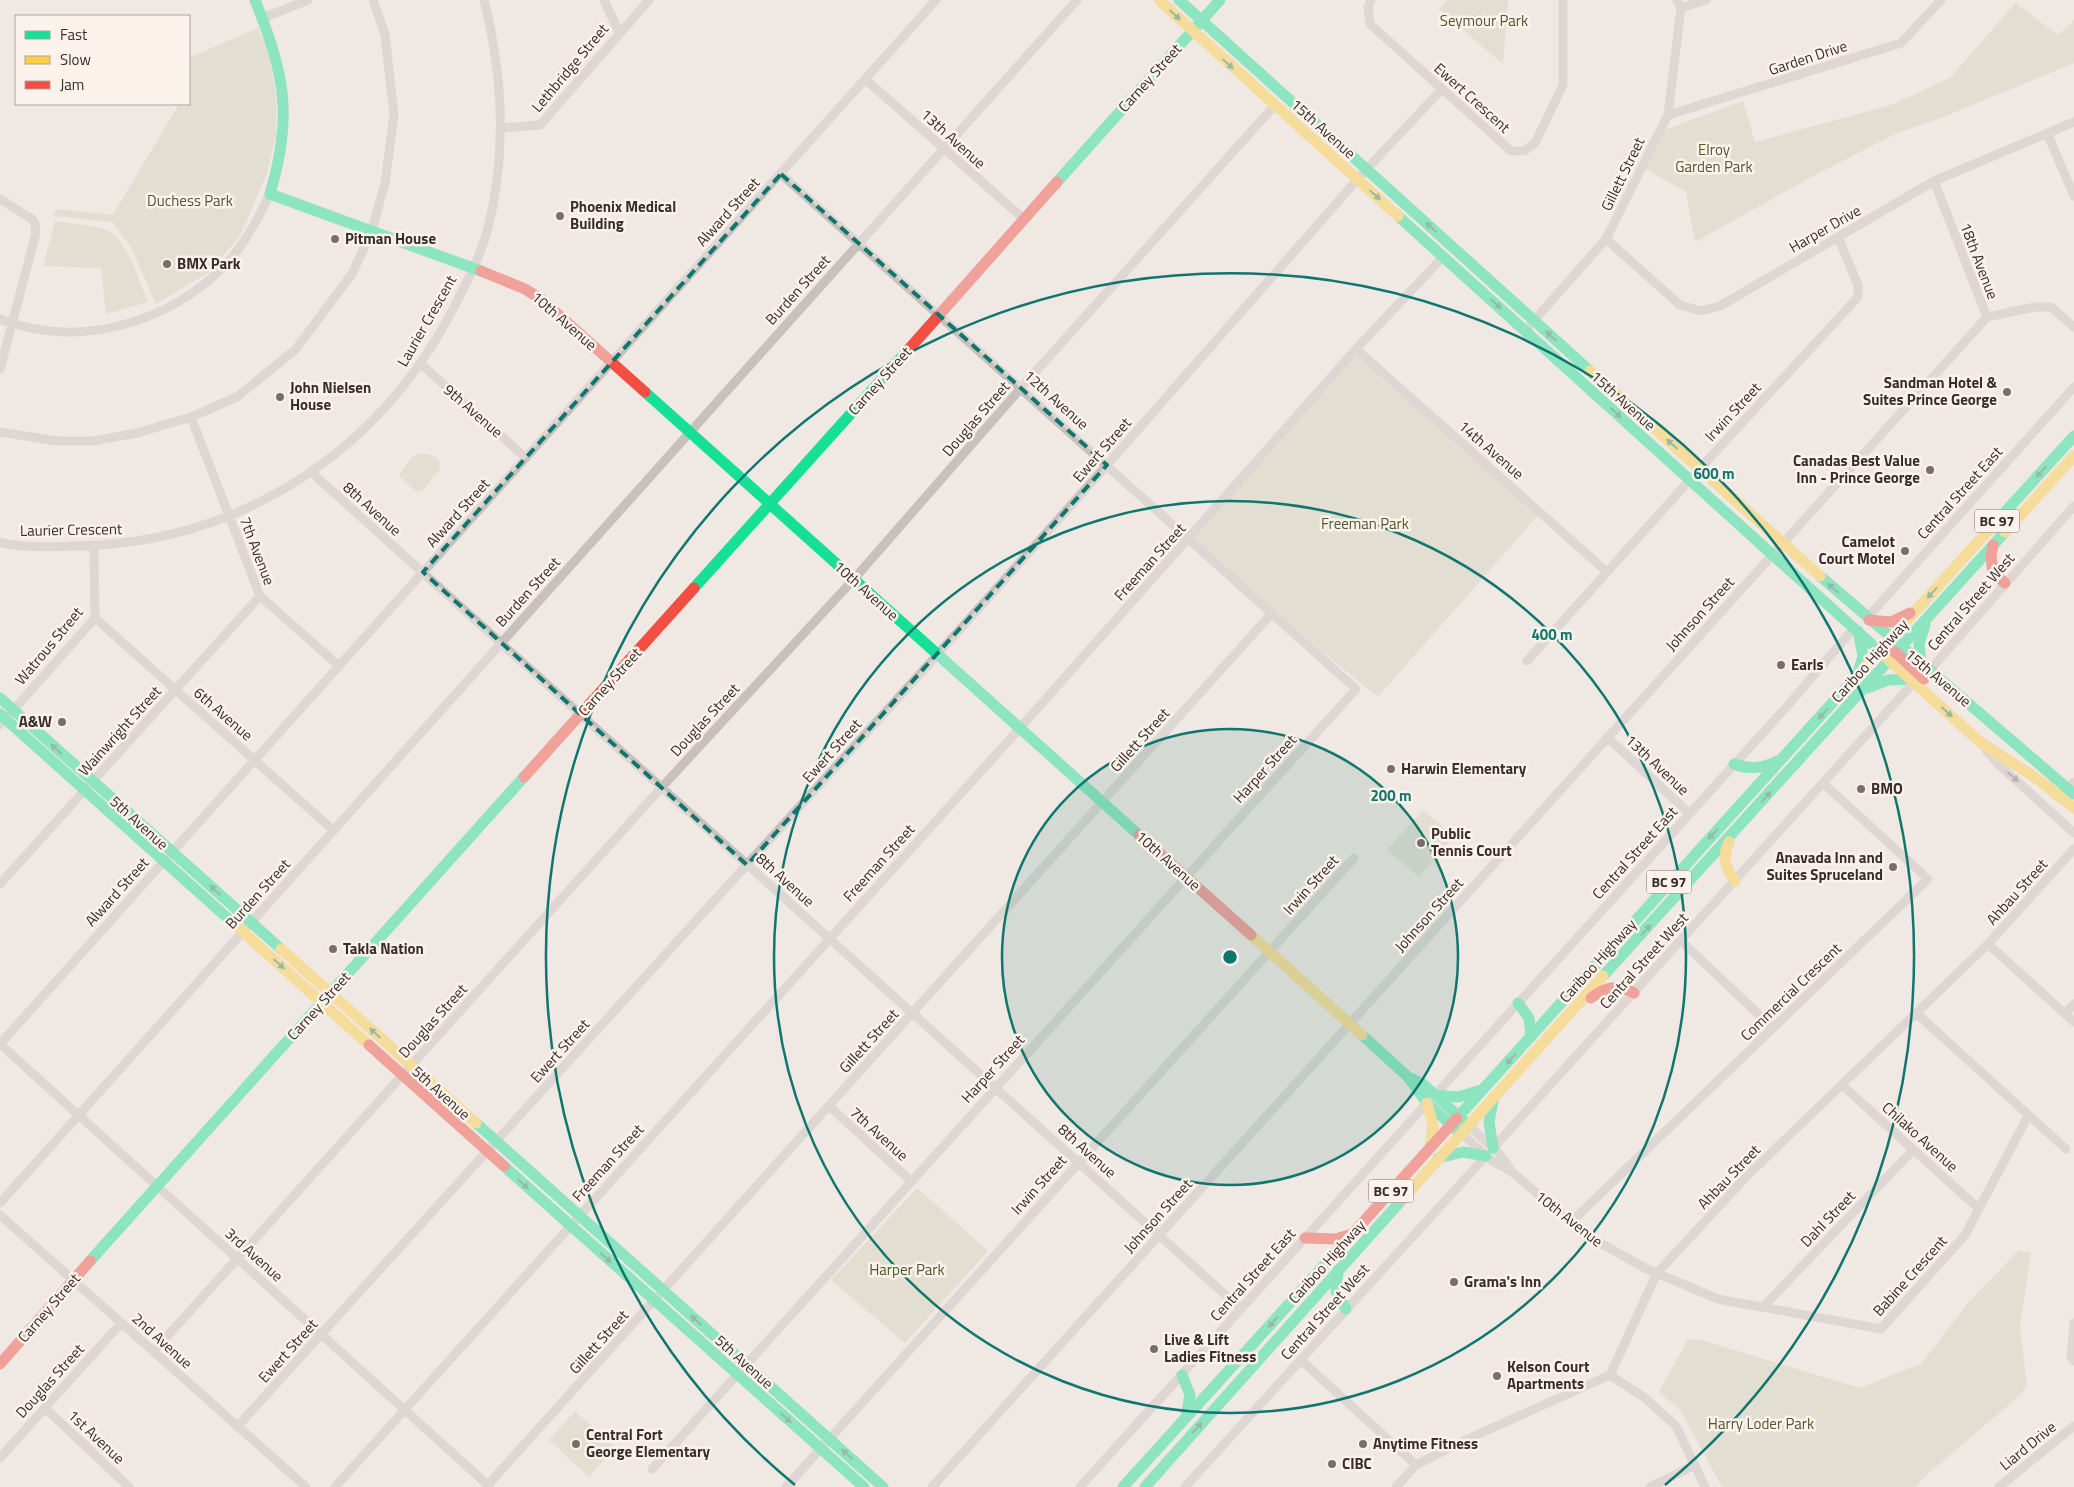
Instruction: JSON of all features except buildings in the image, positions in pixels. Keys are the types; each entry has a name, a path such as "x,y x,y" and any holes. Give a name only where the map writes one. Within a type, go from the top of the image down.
{"main road":[{"path":"255,0 281,72 285,102 283,146 270,194"},
{"name":"15th Avenue","path":"1158,0 1856,630 1880,651 1896,653 1920,675 1974,709 2069,791 2074,808"},
{"name":"15th Avenue","path":"1179,0 1782,544 1891,638 1896,653 1920,675 1980,742 2036,778 2069,791"},
{"name":"Carney Street","path":"0,1364 157,1186 1220,0"},
{"name":"10th Avenue","path":"270,194 372,230 533,293 1350,1024 1464,1129"},
{"name":"Cariboo Highway","path":"1123,1487 2074,436"},
{"name":"Cariboo Highway","path":"1145,1487 1464,1129 2074,456"},
{"path":"1993,545 1991,556 1993,573"},
{"path":"1964,578 1977,573 1993,573 2005,583"},
{"path":"1868,619 1894,622 1920,607"},
{"path":"1859,693 1881,681 1920,675 1918,642 1930,615"},
{"path":"1856,630 1863,656 1856,678"},
{"name":"5th Avenue","path":"0,698 5,717 172,852 883,1487"},
{"path":"1734,764 1741,767 1758,768 1783,758"},
{"name":"5th Avenue","path":"89,786 163,861 864,1487"},
{"path":"1735,881 1723,862 1723,856 1737,829"},
{"path":"1564,1019 1579,1010 1605,988 1620,987 1634,993"},
{"path":"1518,1003 1528,1011 1542,1012 1557,1008"},
{"path":"1528,1011 1531,1037"},
{"path":"1430,1149 1434,1125 1431,1099 1469,1096 1484,1088"},
{"path":"1438,1158 1463,1152 1489,1152 1489,1122 1495,1096"},
{"path":"1305,1238 1336,1239 1352,1234"},
{"path":"1338,1270 1335,1281 1336,1295 1346,1309"},
{"path":"1182,1374 1189,1388 1190,1401 1185,1418"},
{"path":"1130,1487 1136,1472"}],"street":[{"path":"263,18 308,0"},
{"path":"0,432 58,441 94,441 137,433 191,417 237,397 296,349 352,274 372,230 384,183 394,115 385,34 373,0"},
{"name":"Laurier Crescent","path":"0,542 21,545 94,546 152,539 229,516 254,506 311,472 370,424 400,392 421,364 446,322 472,268 486,233 499,166 500,128 497,67 484,0"},
{"path":"604,0 619,32"},
{"name":"Lethbridge Street","path":"500,128 540,126 648,0"},
{"name":"Alward Street","path":"0,1044 936,0"},
{"name":"Burden Street","path":"0,1203 1077,0"},
{"name":"Ewert Crescent","path":"1371,0 1368,8 1370,24 1511,151 1524,151 1535,143 1563,85 1563,0"},
{"path":"1679,4 1706,0"},
{"name":"Garden Drive","path":"1668,115 1901,43 1941,0"},
{"name":"Gillett Street","path":"1525,330 1606,240 1668,115 1679,4"},
{"name":"13th Avenue","path":"865,79 1024,219"},
{"name":"Ewert Street","path":"237,1427 937,655 1107,465 1366,168 1442,89"},
{"name":"Douglas Street","path":"153,1352 661,788 854,579 1021,388 1275,105"},
{"name":"Harper Drive","path":"1606,240 1680,306 1700,311 1720,306 1934,181 2074,122"},
{"path":"2047,133 2074,196"},
{"name":"12th Avenue","path":"780,174 1356,689"},
{"name":"18th Avenue","path":"1934,181 1987,317 2036,307 2051,307 2074,327"},
{"path":"0,320 11,324 54,332 95,330 134,322 166,308 198,288 226,263 247,237 270,194"},
{"path":"0,199 23,212 35,224 36,233 0,369"},
{"name":"Irwin Street","path":"1526,661 1858,297 1858,284 1838,236"},
{"name":"Freeman Street","path":"335,1487 1020,728 1356,349 1443,257"},
{"name":"Johnson Street","path":"932,1487 1987,317"},
{"name":"14th Avenue","path":"1356,349 1607,572"},
{"name":"9th Avenue","path":"421,364 526,458"},
{"name":"Central Street East","path":"1868,619 2074,387"},
{"name":"7th Avenue","path":"191,417 260,596 339,666"},
{"name":"8th Avenue","path":"311,472 1242,1309"},
{"name":"Central Street West","path":"1185,1487 2074,506"},
{"name":"Watrous Street","path":"5,717 96,618 94,546"},
{"name":"Wainwright Street","path":"0,884 260,596"},
{"name":"Gillett Street","path":"488,1486 1272,613"},
{"name":"6th Avenue","path":"96,618 334,830"},
{"name":"Central Street East","path":"1080,1487 1856,630"},
{"name":"Harper Street","path":"652,1469 1356,689"},
{"name":"13th Avenue","path":"1607,737 1689,814"},
{"name":"15th Avenue","path":"1980,742 1998,764 2074,833"},
{"name":"Commercial Crescent","path":"1570,1223 1928,879 1823,783"},
{"name":"Ahbau Street","path":"1610,1375 1657,1273 1748,1175 1988,944 2074,849"},
{"name":"Irwin Street","path":"786,1487 1354,858"},
{"path":"1681,941 1773,1028"},
{"path":"1988,944 2074,1022"},
{"path":"2065,1014 2074,1004"},
{"path":"1916,1013 2066,1149"},
{"name":"3rd Avenue","path":"0,1044 488,1486"},
{"name":"Chilako Avenue","path":"1842,1085 1979,1209"},
{"name":"7th Avenue","path":"829,1106 911,1181"},
{"name":"Babine Crescent","path":"1657,1273 1718,1299 1881,1329 1965,1235 2028,1116"},
{"name":"10th Avenue","path":"1464,1129 1570,1223 1598,1244 1657,1273"},
{"name":"Dahl Street","path":"1763,1308 1913,1150"},
{"name":"2nd Avenue","path":"0,1215 306,1487"},
{"name":"Douglas Street","path":"0,1458 121,1323"},
{"path":"2074,1323 2071,1357 2074,1361"},
{"path":"1300,1360 1416,1465"},
{"path":"1396,1487 1416,1465 1461,1442 1610,1375 1645,1398 1676,1426 1705,1487"},
{"name":"1st Avenue","path":"45,1408 129,1487"},
{"name":"Liard Drive","path":"1999,1487 2072,1432"},
{"path":"1650,1487 1695,1465"}],"highlighted area":[{"path":"781,174 1107,465 747,865 423,572"}],"green space":[{"name":"Seymour Park","path":"1447,0 1508,0 1503,64 1439,9"},
{"name":"Elroy Garden Park","path":"2015,3 2058,35 2074,20 2074,63 1946,116 1895,134 1813,176 1695,242 1686,192 1638,165 1653,134 1743,101 1755,142 1891,105 1950,78"},
{"name":"Duchess Park","path":"258,28 269,55 276,96 276,136 267,173 240,236 208,273 156,304 133,251 113,222 54,216 56,209 113,215 178,105 190,105 190,58"},
{"path":"55,221 105,229 116,236 127,253 148,302 106,314 101,268 43,266"},
{"name":"Freeman Park","path":"1355,347 1541,512 1378,697 1273,612 1188,535"},
{"path":"420,453 437,458 440,469 423,490 417,492 399,474 413,456"},
{"name":"Public Tennis Court","path":"1423,810 1454,837 1419,877 1387,850"},
{"name":"Harper Park","path":"917,1188 988,1251 905,1343 831,1280"},
{"name":"Harry Loder Park","path":"2018,1251 2031,1252 2020,1327 2027,1386 2019,1396 1915,1487 1722,1487 1683,1415 1677,1407 1659,1392 1688,1339 1701,1340 1860,1388 1922,1363 1967,1304"},
{"path":"575,1411 615,1447 589,1477 549,1440"}],"traffic: fast":[{"path":"255,0 273,51 282,96 282,141 270,194 481,271"},
{"path":"1179,0 1590,371"},
{"path":"1057,182 1220,0"},
{"path":"1398,216 1879,651"},
{"path":"694,588 909,349"},
{"path":"645,392 1139,835"},
{"path":"1996,522 2074,436"},
{"path":"1603,976 2005,532"},
{"path":"1820,576 2074,794"},
{"path":"1921,664 1919,644 1925,625"},
{"path":"1858,631 1863,656 1858,673"},
{"path":"1457,1118 1862,670"},
{"path":"1867,688 1888,680 1911,679"},
{"path":"0,698 281,949"},
{"path":"0,714 233,923"},
{"path":"1734,764 1756,767 1778,761"},
{"path":"90,1261 524,777"},
{"path":"1518,1003 1529,1018 1531,1037"},
{"path":"1362,1035 1408,1077 1427,1103 1458,1131"},
{"path":"1408,1077 1423,1084 1464,1121"},
{"path":"1435,1095 1458,1097 1481,1090"},
{"path":"1493,1148 1489,1122 1494,1097"},
{"path":"476,1123 883,1487"},
{"path":"1438,1158 1463,1152 1486,1156"},
{"path":"504,1166 864,1487"},
{"path":"1145,1487 1408,1193"},
{"path":"1123,1487 1338,1250"},
{"path":"1338,1270 1336,1291 1346,1309"},
{"path":"1182,1375 1190,1395 1186,1417"}],"traffic: slow":[{"path":"1159,0 1398,216"},
{"path":"1590,371 1820,576"},
{"path":"2005,532 2074,456"},
{"path":"1862,670 1996,522"},
{"path":"1879,651 1980,742 2036,778 2074,808"},
{"path":"1729,842 1725,858 1729,872 1735,881"},
{"path":"233,923 369,1045"},
{"path":"1251,935 1362,1035"},
{"path":"281,949 476,1123"},
{"path":"1408,1193 1603,976"},
{"path":"1427,1103 1433,1125 1430,1147"}],"traffic: jam":[{"path":"909,349 1057,182"},
{"path":"481,271 525,289 541,299 645,392"},
{"path":"1993,545 1991,556 1993,573 2005,583"},
{"path":"524,777 694,588"},
{"path":"1869,620 1891,622 1910,613"},
{"path":"1889,649 1896,653 1924,679"},
{"path":"1139,835 1251,935"},
{"path":"1591,998 1601,991 1612,988 1622,988 1634,993"},
{"path":"369,1045 504,1166"},
{"path":"1338,1250 1457,1118"},
{"path":"1305,1238 1336,1239 1352,1234"},
{"path":"0,1364 90,1261"}],"place":[{"name":"Phoenix Medical Building","path":"560,216"},
{"name":"Pitman House","path":"335,239"},
{"name":"BMX Park","path":"167,264"},
{"name":"Sandman Hotel & Suites Prince George","path":"2007,392"},
{"name":"John Nielsen House","path":"280,397"},
{"name":"Canadas Best Value Inn - Prince George","path":"1930,470"},
{"name":"Camelot Court Motel","path":"1905,551"},
{"name":"Earls","path":"1781,665"},
{"name":"A&W","path":"62,722"},
{"name":"Harwin Elementary","path":"1391,769"},
{"name":"BMO","path":"1861,789"},
{"name":"Public Tennis Court","path":"1421,843"},
{"name":"Anavada Inn and Suites Spruceland","path":"1893,867"},
{"name":"Takla Nation","path":"333,949"},
{"name":"Grama's Inn","path":"1454,1282"},
{"name":"Live & Lift Ladies Fitness","path":"1154,1349"},
{"name":"Kelson Court Apartments","path":"1497,1376"},
{"name":"Central Fort George Elementary","path":"576,1444"},
{"name":"Anytime Fitness","path":"1363,1444"},
{"name":"CIBC","path":"1332,1464"}]}
